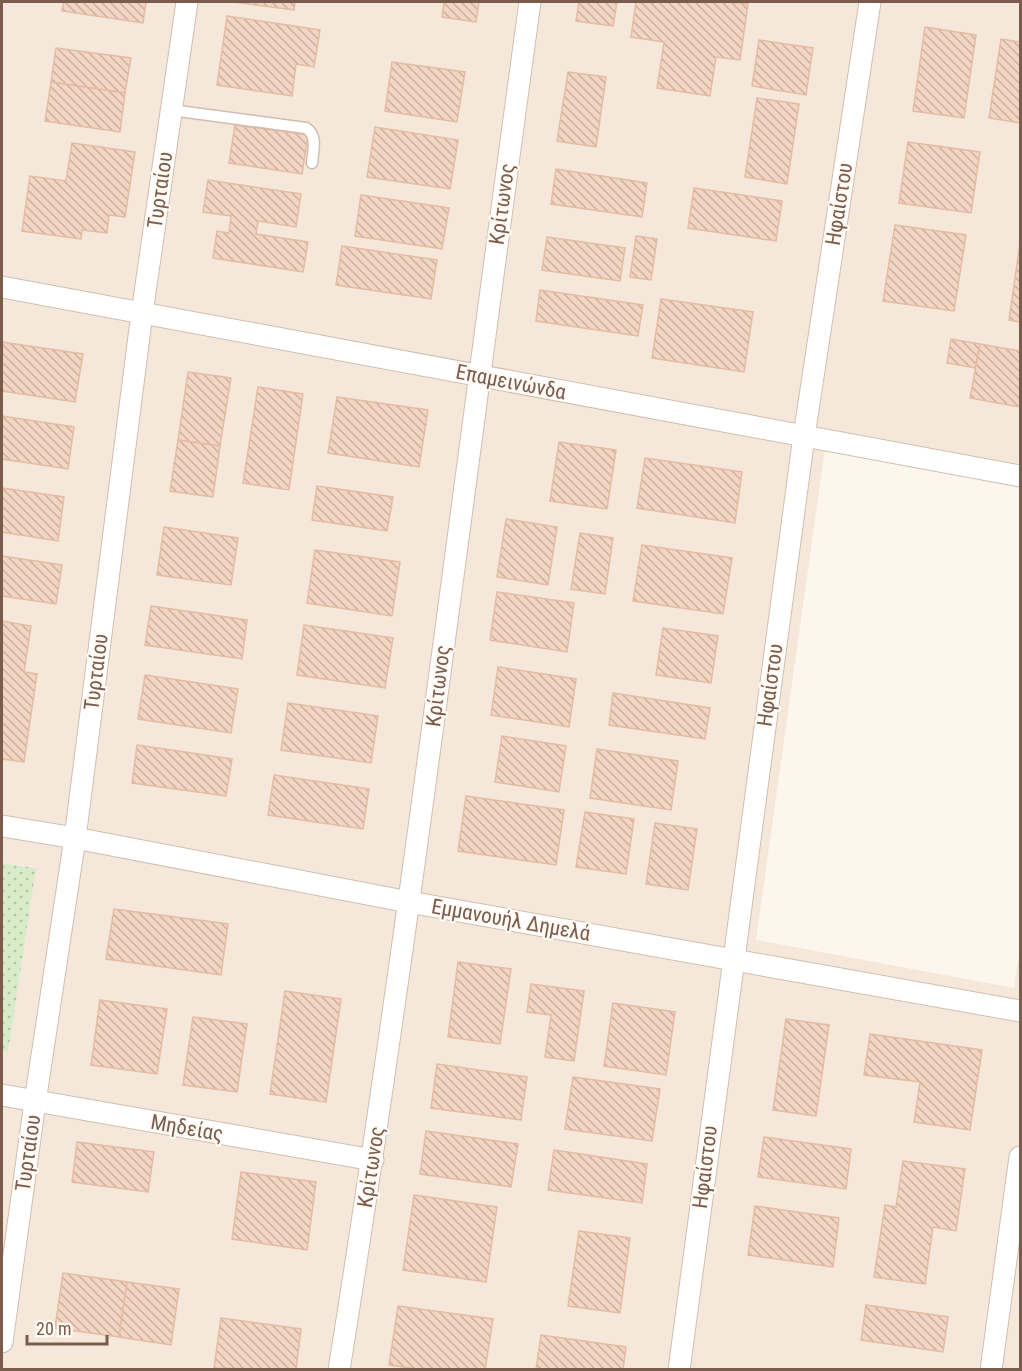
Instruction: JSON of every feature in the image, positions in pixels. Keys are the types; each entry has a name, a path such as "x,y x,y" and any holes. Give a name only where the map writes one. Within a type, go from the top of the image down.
{"street":[{"name":"Τυρταίου","path":"2,1342 75,838 142,313 187,2"},
{"name":"Κρίτωνος","path":"339,1370 373,1160 410,902 478,376 530,2"},
{"name":"Ηφαίστου","path":"679,1370 732,958 804,436 870,2"},
{"name":"Επαμεινώνδα","path":"2,287 1020,476"},
{"name":"Εμμανουήλ Δημελά","path":"2,826 410,902 1020,1011"},
{"name":"Μηδείας","path":"2,1095 373,1160"},
{"path":"991,1370 1020,1157"}],"lane":[{"path":"171,110 306,128 314,137 312,163"}],"shaded area":[{"path":"2,2 1020,2 1020,481 825,449 756,940 1014,988 1020,948 1020,1369 2,1369 2,1051 8,1052 35,867 2,863"}],"green space":[{"path":"2,863 36,868 8,1052 2,1051"}],"building":[{"path":"64,2 146,2 143,23 62,11"},
{"path":"233,2 295,2 294,10"},
{"path":"444,2 479,2 476,22 442,17"},
{"path":"579,2 617,2 613,26 576,21"},
{"path":"636,2 748,4 740,60 716,57 710,96 657,88 664,42 631,37"},
{"path":"227,16 320,30 314,67 296,64 292,96 217,85"},
{"path":"925,27 976,35 964,118 913,111"},
{"path":"1001,39 1020,42 1020,123 989,118"},
{"path":"759,40 813,48 806,95 752,86"},
{"path":"56,48 131,58 125,93 51,82"},
{"path":"392,62 465,72 457,122 385,111"},
{"path":"568,72 606,77 596,147 557,141"},
{"path":"51,82 125,93 120,132 45,121"},
{"path":"757,98 799,104 787,184 745,177"},
{"path":"235,125 308,135 302,174 229,163"},
{"path":"375,127 458,140 450,189 367,177"},
{"path":"908,142 980,152 971,213 899,203"},
{"path":"72,143 135,152 125,217 109,215 107,233 82,230 81,239 22,231 30,176 66,181"},
{"path":"556,169 647,183 642,217 551,204"},
{"path":"208,180 301,194 296,227 258,221 256,234 308,242 303,272 213,258 217,231 229,233 231,216 203,212"},
{"path":"694,188 782,201 776,241 688,228"},
{"path":"361,195 449,208 442,249 355,236"},
{"path":"895,225 966,235 954,311 883,301"},
{"path":"636,236 657,239 651,280 630,277"},
{"path":"547,237 625,248 620,281 542,270"},
{"path":"1020,243 1020,322 1009,320"},
{"path":"342,246 437,260 431,299 336,285"},
{"path":"540,290 643,305 638,336 536,321"},
{"path":"661,299 753,312 744,372 652,358"},
{"path":"951,339 980,344 975,368 947,363"},
{"path":"2,342 83,354 75,402 2,391"},
{"path":"980,344 1020,351 1020,407 970,398"},
{"path":"188,372 231,378 220,446 178,440"},
{"path":"258,387 303,394 289,490 243,483"},
{"path":"337,397 428,410 419,467 328,453"},
{"path":"2,416 74,427 68,469 2,459"},
{"path":"178,440 220,446 213,497 170,491"},
{"path":"559,442 616,450 607,509 550,501"},
{"path":"645,458 742,472 735,523 637,508"},
{"path":"317,486 393,497 387,531 312,520"},
{"path":"2,488 64,497 58,541 2,532"},
{"path":"506,519 557,527 548,585 497,577"},
{"path":"164,527 238,538 231,585 157,575"},
{"path":"580,533 613,538 605,594 571,589"},
{"path":"642,545 732,558 723,614 633,601"},
{"path":"315,550 400,562 392,616 307,603"},
{"path":"2,556 62,565 56,604 2,596"},
{"path":"497,592 574,603 567,652 490,640"},
{"path":"151,606 247,620 242,659 145,645"},
{"path":"2,621 31,626 24,672 37,674 24,762 2,759"},
{"path":"304,625 393,638 385,688 297,675"},
{"path":"663,628 718,636 711,683 656,675"},
{"path":"498,667 576,679 569,727 491,715"},
{"path":"145,675 238,689 231,733 138,719"},
{"path":"613,693 710,708 705,739 609,725"},
{"path":"288,703 378,716 371,763 281,750"},
{"path":"502,736 566,746 559,792 495,782"},
{"path":"137,745 232,759 226,796 132,783"},
{"path":"597,749 678,761 671,810 590,798"},
{"path":"274,775 369,789 363,829 268,815"},
{"path":"466,796 564,810 556,865 458,851"},
{"path":"585,812 634,819 626,874 576,867"},
{"path":"655,823 697,829 688,890 646,884"},
{"path":"114,909 228,924 221,975 106,959"},
{"path":"458,962 511,969 500,1044 448,1037"},
{"path":"531,984 584,991 574,1061 545,1057 551,1015 527,1012"},
{"path":"285,991 341,999 326,1102 270,1094"},
{"path":"100,1000 167,1009 157,1074 91,1065"},
{"path":"613,1003 675,1012 666,1075 604,1066"},
{"path":"193,1017 247,1024 237,1092 183,1085"},
{"path":"786,1019 829,1025 816,1116 773,1110"},
{"path":"870,1034 982,1050 970,1130 914,1122 920,1082 864,1075"},
{"path":"437,1064 527,1077 521,1120 431,1108"},
{"path":"573,1077 660,1089 652,1141 565,1129"},
{"path":"426,1131 518,1144 511,1187 420,1174"},
{"path":"764,1137 851,1149 846,1189 758,1177"},
{"path":"77,1142 154,1152 148,1192 72,1182"},
{"path":"554,1150 647,1164 642,1203 548,1190"},
{"path":"903,1161 965,1169 956,1231 933,1227 925,1284 874,1277 885,1205 896,1207"},
{"path":"241,1172 316,1182 307,1250 232,1239"},
{"path":"414,1195 497,1207 486,1282 403,1270"},
{"path":"755,1206 839,1218 833,1267 748,1255"},
{"path":"579,1231 630,1238 620,1313 568,1306"},
{"path":"63,1273 127,1282 119,1337 55,1328"},
{"path":"127,1282 179,1289 171,1345 119,1337"},
{"path":"866,1305 948,1317 943,1352 861,1340"},
{"path":"398,1306 493,1319 485,1370 424,1370 389,1365"},
{"path":"221,1318 301,1329 296,1370 214,1368"},
{"path":"541,1335 626,1347 623,1370 536,1370"}]}
